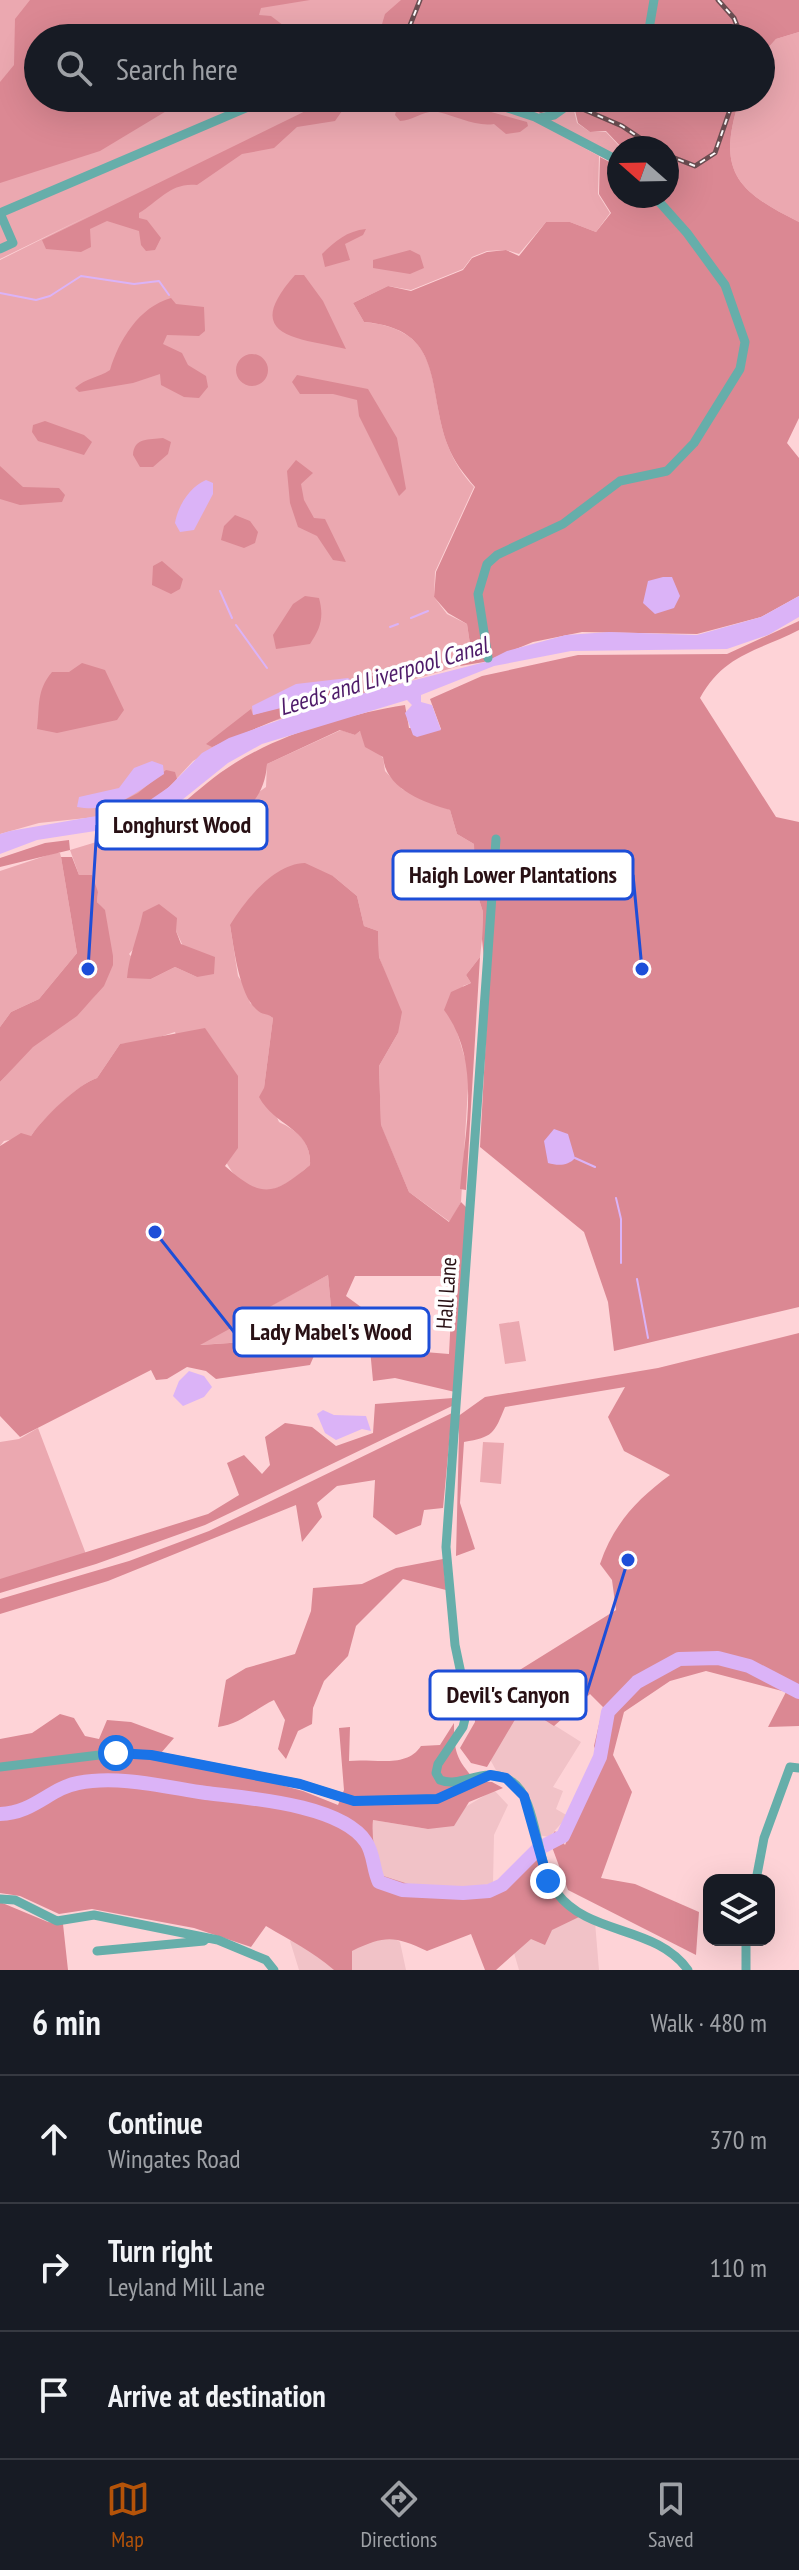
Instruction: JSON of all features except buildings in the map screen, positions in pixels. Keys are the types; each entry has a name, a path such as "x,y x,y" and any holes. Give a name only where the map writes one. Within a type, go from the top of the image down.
{"street":[{"path":"650,24 654,0"},
{"path":"0,249 13,243 0,213 236,112"},
{"path":"520,112 607,155"},
{"path":"535,117 558,112"},
{"path":"488,658 478,594 487,564 497,555 563,524 620,481 667,471 694,443 740,369 745,342 725,285 665,208"},
{"name":"Hall Lane","path":"490,1775 448,1783 440,1780 436,1773 443,1755 463,1727 468,1707 455,1645 446,1547 496,839"},
{"path":"0,1767 116,1753 151,1755 300,1784 354,1801 369,1802 437,1799 490,1775 513,1781 520,1789 548,1881 569,1906 621,1930 650,1938 678,1958 688,1970"},
{"path":"757,1874 764,1838 790,1767 799,1768"},
{"path":"0,1899 15,1900 57,1921 94,1915 211,1940 266,1960 274,1970"},
{"path":"97,1951 211,1940"},
{"path":"746,1946 746,1970"}],"shaded area":[{"path":"0,0 656,0 650,24 24,24 24,112 574,112 577,123 590,132 606,132 610,136 607,136 607,160 573,142 599,156 598,194 610,213 596,232 570,222 546,222 519,254 506,250 487,251 472,257 463,269 411,290 388,286 353,303 364,322 391,327 409,337 421,349 429,365 448,446 459,468 474,487 435,572 434,597 447,614 467,624 470,644 459,666 251,728 193,761 169,787 124,814 39,823 0,834 0,260 92,214 0,259"},
{"path":"30,0 310,0 261,8 259,15 271,16 282,24 24,24 24,112 165,112 100,151 0,183 0,82 14,65 15,19"},
{"path":"401,0 799,0 799,32 776,39 775,24 382,24 385,14"},
{"path":"799,32 799,222 777,211 746,188 737,176 732,161 730,144 736,112 775,112 776,39"},
{"path":"303,112 341,112 335,121 297,127 274,148 242,154 197,185 172,189 139,213 139,218 147,220 161,238 155,250 146,251 141,245 139,231 107,221 90,229 91,247 81,252 46,249 42,240"},
{"path":"396,112 428,112 400,121"},
{"path":"438,112 491,112 527,122 528,126 520,132 506,134 494,124 473,123"},
{"path":"575,112 736,112 730,144 737,176 760,200 799,222 799,418 787,443 799,458 799,596 761,617 697,634 582,632 533,642 484,662 460,666 470,644 467,624 448,613 434,597 436,572 475,487 456,463 448,446 428,365 421,349 409,336 390,327 364,322 353,303 388,286 411,291 463,270 472,258 487,252 506,250 519,256 546,222 570,222 596,232 611,213 608,208 679,208 679,136 611,136 606,131 590,132 578,123"},
{"path":"600,157 607,161 607,207 599,194"},
{"path":"366,229 363,235 345,244 350,260 325,267 322,254 327,249 347,234"},
{"path":"410,250 420,255 424,268 410,274 373,268 373,260"},
{"path":"295,275 304,275 323,301 346,349 294,337 274,323 273,311 279,296"},
{"path":"171,298 176,304 204,307 205,331 199,336 167,335 163,344 182,353 188,365 206,376 208,387 199,398 184,397 161,385 160,374 133,383 79,392 75,388 110,370 132,326 149,309"},
{"path":"252,354 264,358 268,370 264,382 252,386 240,382 236,370 240,358"},
{"path":"297,375 368,389 397,438 406,489 399,496 359,416 357,400 333,394 300,394 292,382"},
{"path":"45,421 84,435 92,442 84,455 38,441 32,432 33,425"},
{"path":"163,438 171,442 168,454 153,467 140,467 133,455 136,445 143,440"},
{"path":"296,460 313,473 301,484 304,500 314,518 325,519 346,562 333,560 317,536 298,527 290,503 287,471"},
{"path":"0,466 23,487 59,488 65,495 62,502 20,505 0,499"},
{"path":"206,480 213,483 213,494 194,530 180,532 175,523 182,503 195,487"},
{"path":"235,515 250,521 258,532 255,543 244,548 221,540 224,526"},
{"path":"162,561 183,579 180,589 171,594 152,585 153,566"},
{"path":"672,577 680,596 674,608 655,614 643,603 648,581"},
{"path":"305,596 319,598 321,617 317,633 310,644 276,649 273,635 293,604"},
{"path":"799,596 799,617 768,635 727,649 571,651 494,666 421,695 421,702 432,705 441,730 417,737 413,735 405,713 412,705 407,700 262,744 228,763 167,812 147,823 37,840 0,854 0,834 137,809 169,787 202,753 229,738 333,701 485,662 507,651 566,635 609,632 697,635 761,617"},
{"path":"799,621 799,630 731,663 709,683 700,698 776,817 799,822 799,1307 614,1351 608,1302 584,1232 480,1147 488,999 482,939 483,912 475,887 474,844 457,834 450,810 418,798 398,786 391,778 383,757 365,747 360,731 355,735 340,730 267,764 262,788 250,806 231,820 204,830 171,832 135,846 126,833 172,811 220,773 254,752 317,726 405,705 409,728 441,729 430,699 482,676 578,655 727,654"},
{"path":"82,663 105,670 124,710 117,720 57,733 37,729 40,699 47,679 52,672 69,672"},
{"path":"370,676 388,677 399,683 290,714 212,747 206,744 251,709 253,715"},
{"path":"348,678 353,682 349,686 309,694 281,708 253,715 252,706 296,684"},
{"path":"341,730 355,735 360,731 383,758 385,771 402,789 450,810 457,834 474,844 475,887 483,912 482,939 480,957 466,975 471,983 463,986 455,1025 469,1072 461,1202 450,1222 409,1192 381,1126 379,1066 398,1033 393,994 379,957 378,931 364,926 357,896 333,876 230,925 238,976 247,990 250,1003 273,1018 264,1088 279,1122 297,1133 306,1144 310,1165 297,1176 282,1186 266,1191 249,1188 237,1178 215,1141 175,1032 144,1042 120,1044 97,1078 61,1103 31,1136 4,1141 0,1146 0,1082 34,1045 90,1001 107,974 106,922 97,902 98,892 79,875 70,850 126,833 136,846 174,831 207,829 266,787 267,764","holes":["176,931 197,977 175,967 151,979 129,954 137,945"]},
{"path":"152,761 163,765 164,774 134,794 102,807 77,807 79,797 119,788 134,768"},
{"path":"166,770 175,772 177,779 171,785 141,806 116,815 115,805 138,793"},
{"path":"69,840 70,850 0,867 0,858 45,843"},
{"path":"60,853 61,857 77,953 39,999 11,1012 0,1027 0,871"},
{"path":"61,857 72,857 79,875 92,875 98,892 97,902 105,910 113,965 104,986 77,1016 33,1047 0,1082 0,1027 11,1012 39,999 77,953"},
{"path":"305,863 333,876 357,896 364,926 378,931 379,957 402,1012 398,1033 379,1066 381,1125 409,1192 449,1222 461,1202 470,1211 455,1392 395,1378 373,1381 370,1349 317,1349 310,1365 216,1379 206,1371 187,1367 167,1379 156,1380 151,1370 20,1437 0,1416 0,1146 21,1133 31,1136 61,1102 97,1078 120,1044 205,1028 238,1076 238,1148 225,1166 249,1184 268,1190 286,1183 310,1165 309,1153 299,1135 274,1115 259,1097 264,1088 273,1018 257,1010 246,994 230,925 271,876 293,865","holes":["328,1275 332,1318 307,1338 200,1345","355,1276 453,1276 449,1354 400,1350 380,1321 346,1296"]},
{"path":"159,904 177,918 176,931 181,944 215,957 214,974 197,977 175,967 151,979 127,978 143,912"},
{"path":"480,957 466,1190 460,1189 467,1120 467,1073 456,1030 444,1010 451,992 471,983 466,975"},
{"path":"554,1129 568,1134 575,1158 566,1164 548,1163 544,1141"},
{"path":"328,1275 332,1318 307,1338 198,1345"},
{"path":"519,1321 526,1361 505,1364 499,1324"},
{"path":"799,1333 799,1726 768,1727 786,1692 706,1671 670,1681 624,1712 613,1755 632,1792 601,1878 635,1884 699,1912 696,1955 568,1890 549,1839 555,1831 565,1845 601,1765 594,1746 603,1707 590,1694 554,1726 523,1706 487,1767 471,1763 460,1748 475,1722 474,1692 489,1689 616,1610 612,1580 600,1564 605,1550 628,1514 670,1475 624,1451 608,1417 625,1387 505,1407 491,1433 464,1442 460,1503 475,1549 456,1556 457,1417 485,1397 658,1368"},
{"path":"189,1371 204,1376 212,1387 204,1397 183,1406 173,1396 179,1381"},
{"path":"453,1398 452,1406 205,1525 96,1564 0,1593 0,1579 208,1514 239,1495 227,1463 244,1455 262,1474 270,1465 265,1437 285,1423 312,1427 336,1446 373,1433 375,1404"},
{"path":"323,1410 334,1415 366,1416 371,1431 362,1429 336,1440 325,1433 317,1414"},
{"path":"452,1413 443,1508 424,1510 421,1525 396,1535 373,1517 375,1480 337,1486 317,1503 322,1517 302,1542 296,1505 108,1581 0,1614 0,1599 129,1561 209,1531"},
{"path":"38,1428 89,1562 0,1591 0,1442 19,1439"},
{"path":"483,1442 504,1443 501,1484 480,1482"},
{"path":"443,1559 446,1590 403,1579 356,1626 348,1656 324,1681 313,1708 312,1724 298,1731 286,1759 278,1749 285,1720 274,1700 240,1720 218,1727 226,1680 246,1668 295,1654 311,1611 313,1588 362,1584 396,1568"},
{"path":"506,1687 535,1713 581,1742 553,1787 563,1791 556,1809 568,1816 549,1837 538,1835 524,1789 517,1780 497,1772 475,1732"},
{"path":"60,1714 74,1718 85,1736 99,1739 107,1720 131,1722 174,1738 161,1753 303,1791 338,1805 344,1790 339,1728 350,1727 349,1761 389,1761 407,1758 421,1746 440,1745 454,1723 456,1748 464,1767 476,1781 492,1782 503,1788 469,1802 454,1826 428,1829 373,1820 374,1873 427,1890 487,1887 537,1858 556,1897 579,1917 552,1930 545,1945 531,1939 496,1970 485,1970 471,1934 427,1951 398,1940 373,1942 352,1951 352,1970 334,1970 266,1926 251,1947 194,1928 92,1909 59,1914 20,1896 0,1893 0,1739 32,1733"},
{"path":"494,1790 508,1805 494,1835 493,1884 427,1890 374,1874 377,1850 371,1839 373,1820 428,1829"},
{"path":"0,1902 48,1922 63,1924 68,1970 0,1970"},
{"path":"571,1912 595,1922 599,1970 519,1970 509,1936"},
{"path":"323,1918 381,1930 400,1942 406,1970 299,1970 290,1941"}],"waterway":[{"path":"0,293 36,300 50,296 81,276 134,284 159,281 169,295"},
{"path":"220,591 232,618"},
{"path":"411,618 428,611"},
{"path":"390,627 398,624"},
{"path":"236,625 267,668"},
{"path":"575,1158 595,1167"},
{"path":"616,1198 621,1219 621,1263"},
{"path":"637,1279 648,1338"},
{"path":"0,1814 23,1809 68,1786 110,1780 268,1801 315,1811 354,1829 369,1846 379,1882 402,1890 489,1891 502,1885 538,1849 563,1836 600,1757 608,1712 637,1682 679,1659 718,1658 749,1666 799,1692"}],"railway":[{"path":"411,24 420,0"},
{"path":"718,0 736,24"},
{"path":"590,112 637,136"},
{"path":"679,160 695,166 715,153 729,112"}],"place":[{"name":"Longhurst Wood","path":"88,969"},
{"name":"Haigh Lower Plantations","path":"642,969"},
{"name":"Lady Mabel's Wood","path":"155,1232"},
{"name":"Devil's Canyon","path":"628,1560"}],"route":[{"path":"116,1753 151,1755 300,1784 354,1801 437,1799 479,1783 490,1775 506,1778 513,1781 524,1796 542,1869 548,1881"}],"water label":[{"name":"Leeds and Liverpool Canal","path":"383,676"}]}
